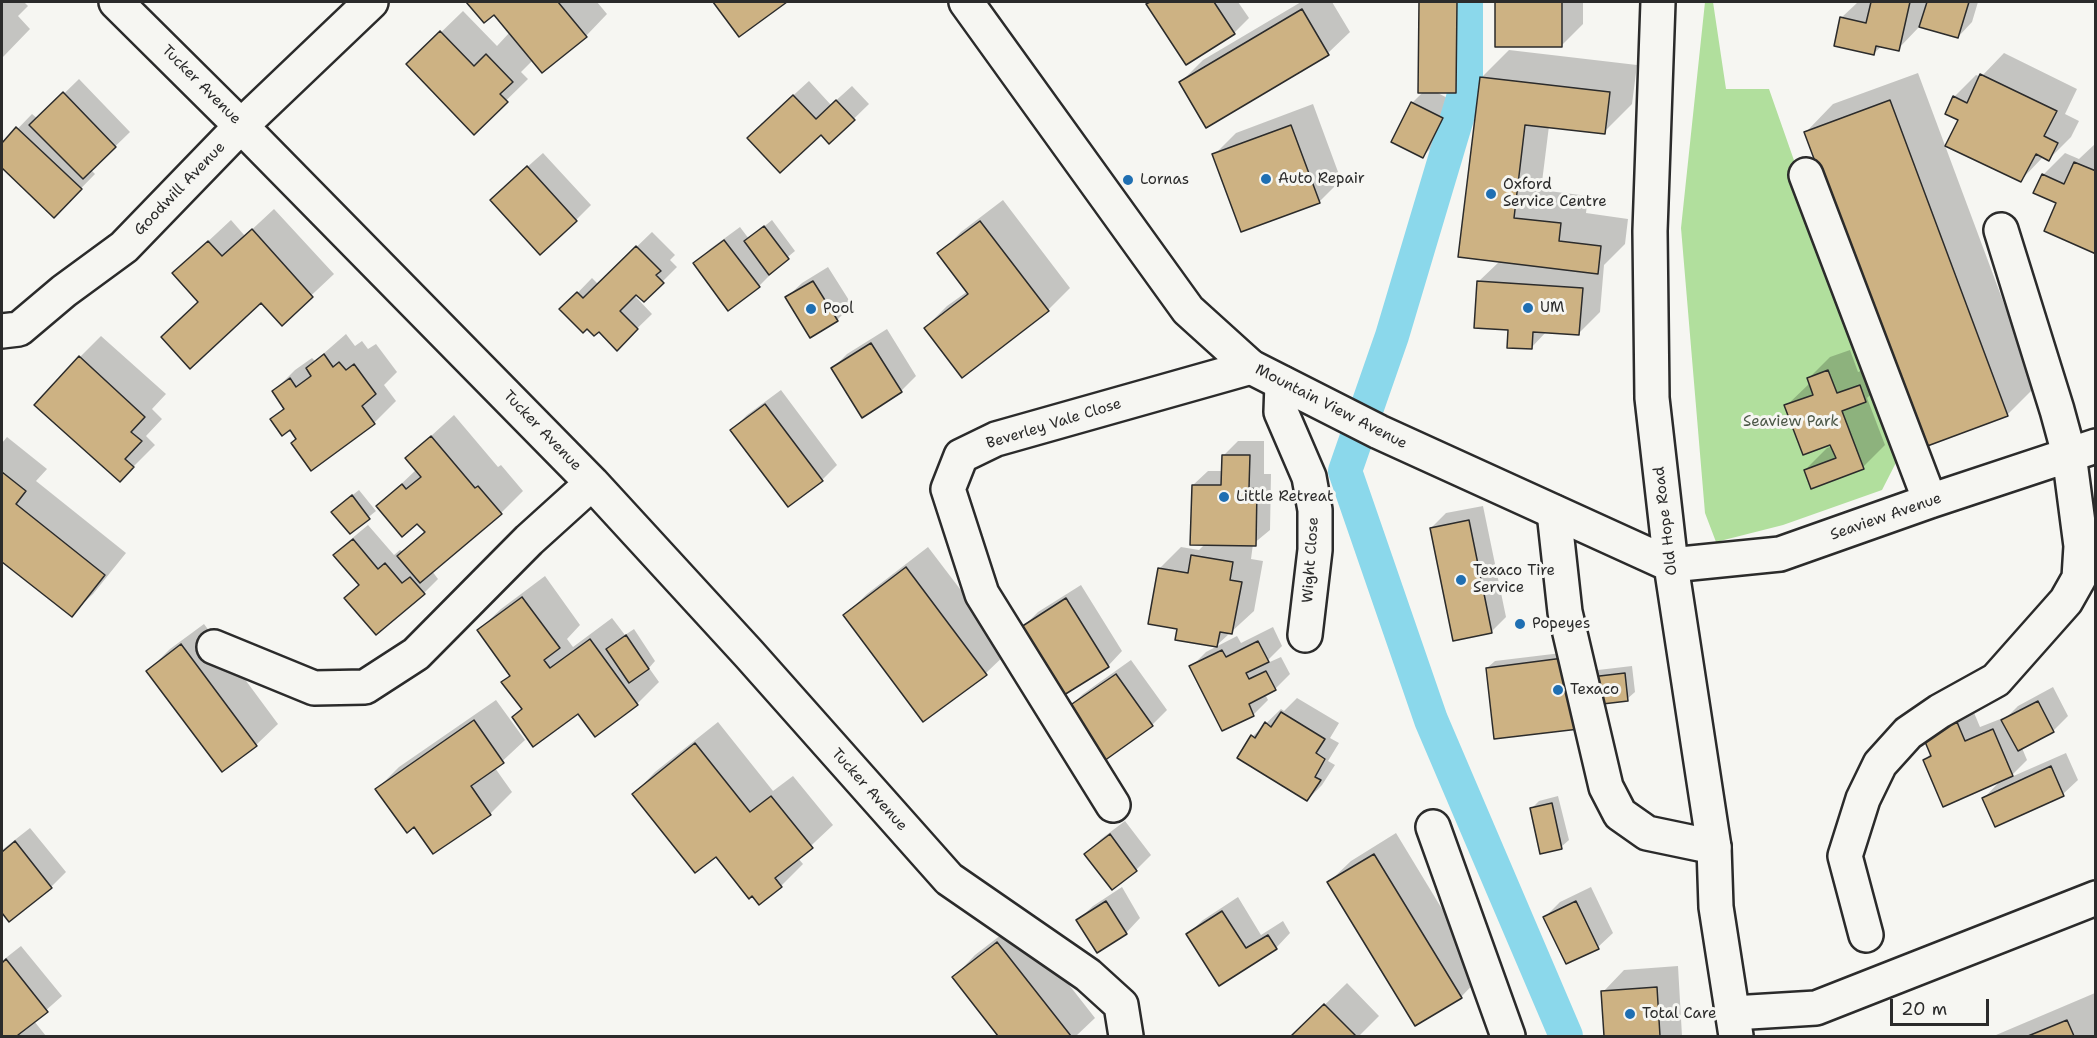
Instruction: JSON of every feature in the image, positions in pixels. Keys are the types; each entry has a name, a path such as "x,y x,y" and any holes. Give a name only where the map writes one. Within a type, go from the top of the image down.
{"street":[{"name":"Tucker Avenue","path":"116,2 592,483 949,879 1088,975 1120,1005 1126,1036"},
{"name":"Goodwill Avenue","path":"2,331 20,329 64,291 124,247 241,126 371,2"},
{"name":"Mountain View Avenue","path":"966,2 1188,310 1251,367 1379,432 1671,565"},
{"name":"Old Hope Road","path":"1658,2 1650,231 1652,398 1671,565 1714,847 1716,907 1734,1025"},
{"path":"1806,175 1930,501"},
{"path":"1866,935 1845,856 1863,799 1880,764 1908,733 1940,711 1996,680 2066,600 2079,578 2082,450 2057,410 2001,230"},
{"name":"Beverley Vale Close","path":"1113,805 982,594 948,489 961,456 996,439 1251,367"},
{"name":"Wight Close","path":"1282,383 1281,412 1309,477 1315,510 1315,550 1305,635"},
{"name":"Seaview Avenue","path":"1671,565 1780,554 2082,450"},
{"path":"214,648 314,688 365,687 416,654 529,540 592,483"},
{"path":"1554,512 1564,612 1606,787 1620,814 1647,834 1714,847"},
{"path":"1433,827 1508,1036"},
{"path":"1734,1025 1816,1008 2096,898"}],"green space":[{"name":"Seaview Park","path":"1705,2 1713,2 1726,89 1769,89 1852,326 1903,449 1882,490 1783,525 1716,542 1705,513 1681,228"}],"building":[{"path":"466,2 558,2 587,37 542,73 494,15 484,23"},
{"path":"713,2 787,2 739,37"},
{"path":"1150,2 1214,2 1235,34 1186,65 1146,4"},
{"path":"1419,2 1457,2 1456,93 1418,93"},
{"path":"1495,2 1562,2 1562,47 1495,47"},
{"path":"1871,2 1910,2 1899,51 1876,46 1874,55 1834,46 1840,17 1866,23"},
{"path":"1927,2 1969,2 1958,38 1919,27"},
{"path":"1302,9 1329,55 1206,128 1179,82"},
{"path":"440,31 474,66 486,54 513,82 500,94 508,102 474,135 406,64"},
{"path":"1980,74 2057,111 2044,136 2058,143 2049,161 2036,154 2021,182 1945,146 1958,120 1945,114 1953,96 1967,103"},
{"name":"Oxford Service Centre","path":"1480,77 1610,92 1605,134 1525,125 1514,218 1561,223 1559,241 1601,246 1598,274 1458,257"},
{"path":"63,92 116,147 83,179 29,125"},
{"path":"793,95 816,119 836,100 855,120 829,144 821,135 780,173 747,138"},
{"path":"1890,100 2008,416 1922,448 1804,132"},
{"path":"1411,102 1443,118 1423,158 1391,142"},
{"name":"Auto Repair","path":"1291,125 1320,203 1241,232 1212,154"},
{"path":"16,127 82,189 54,218 2,168 2,143"},
{"path":"2074,162 2096,171 2096,254 2044,231 2056,203 2033,193 2042,174 2064,184"},
{"path":"527,166 577,221 540,255 490,200"},
{"path":"980,221 1049,311 962,378 924,328 968,294 937,253"},
{"path":"764,226 789,259 769,275 744,241"},
{"path":"252,229 313,297 282,326 261,303 190,369 161,337 198,302 172,273 208,241 222,256"},
{"path":"724,240 760,287 728,311 693,263"},
{"path":"636,246 661,271 656,275 664,283 644,302 636,295 620,311 638,329 617,351 599,332 594,336 587,329 583,333 559,309 577,292 583,298"},
{"name":"Pool","path":"813,281 838,321 810,338 785,297"},
{"name":"UM","path":"1477,281 1583,288 1579,335 1533,332 1532,349 1507,348 1508,330 1474,328"},
{"path":"871,343 902,392 862,418 831,368"},
{"path":"324,354 333,367 339,362 346,370 354,364 376,394 362,406 375,424 311,471 291,443 296,439 290,430 282,436 270,419 284,409 272,391 290,378 296,387 311,376 306,368"},
{"path":"79,356 145,417 131,432 142,441 125,459 134,467 120,482 34,405"},
{"path":"1828,370 1837,393 1860,385 1866,402 1842,411 1864,469 1811,489 1804,470 1836,458 1830,445 1803,455 1784,405 1813,395 1807,378"},
{"path":"765,404 823,481 788,507 730,430"},
{"path":"431,436 475,488 478,486 502,514 420,583 397,556 425,532 417,524 402,537 376,506 402,484 406,489 421,477 405,458"},
{"name":"Little Retreat","path":"1222,455 1250,455 1249,488 1257,489 1256,546 1190,545 1192,485 1221,485"},
{"path":"2,472 26,491 16,504 105,575 72,617 2,562"},
{"path":"352,495 370,519 350,534 331,512"},
{"name":"Texaco Tire Service","path":"1469,520 1492,633 1453,641 1430,528"},
{"path":"353,539 378,569 385,563 402,583 410,577 425,594 376,635 344,598 359,585 333,555"},
{"path":"1191,555 1233,562 1230,580 1242,582 1232,634 1220,632 1217,647 1175,640 1177,629 1148,624 1158,568 1188,573"},
{"path":"906,567 987,675 923,722 843,615"},
{"path":"522,597 560,648 544,660 550,668 590,639 638,705 595,737 578,714 533,747 512,717 522,709 501,682 510,676 477,630"},
{"path":"1066,598 1109,667 1064,695 1021,627"},
{"path":"626,635 649,669 629,683 606,649"},
{"path":"1258,641 1269,662 1246,673 1249,679 1266,671 1276,690 1249,704 1254,716 1222,731 1189,666 1222,650 1226,657"},
{"path":"181,644 257,746 222,772 146,671"},
{"name":"Texaco","path":"1571,657 1574,679 1625,673 1628,701 1577,707 1579,729 1494,739 1486,668"},
{"path":"1116,674 1153,726 1104,761 1066,708"},
{"path":"2038,701 2054,732 2018,751 2001,720"},
{"path":"1281,712 1325,739 1316,753 1325,759 1315,777 1321,780 1307,801 1237,758 1251,735 1255,738 1265,722 1271,727"},
{"path":"474,720 504,763 471,786 491,815 433,854 414,827 407,833 375,789"},
{"path":"1957,722 1965,741 1993,729 2013,776 1943,807 1923,760 1931,756 1923,737"},
{"path":"695,743 750,812 771,796 813,848 775,878 782,887 759,905 752,896 749,899 716,857 695,873 632,794"},
{"path":"2051,766 2064,796 1995,827 1982,798"},
{"path":"1552,803 1562,849 1540,854 1530,808"},
{"path":"1110,834 1137,871 1112,890 1084,854"},
{"path":"15,841 52,888 9,922 2,913 2,852"},
{"path":"1374,854 1462,998 1415,1026 1327,882"},
{"path":"1106,901 1127,934 1097,953 1076,920"},
{"path":"1576,901 1599,949 1566,964 1543,917"},
{"path":"1222,911 1246,948 1268,935 1277,949 1219,986 1186,934"},
{"path":"997,942 1071,1036 998,1036 952,977"},
{"path":"6,959 48,1012 18,1035 20,1036 2,1036 2,963"},
{"name":"Total Care","path":"1657,987 1660,1036 1604,1036 1601,991"},
{"path":"1324,1004 1356,1036 1291,1036"},
{"path":"2067,1020 2074,1036 2028,1036"}],"waterway":[{"path":"1466,2 1466,88 1392,336 1345,471 1431,720 1566,1036"}],"place":[{"name":"Auto Repair","path":"1266,179"},
{"name":"Lornas","path":"1128,180"},
{"name":"Oxford Service Centre","path":"1491,194"},
{"name":"UM","path":"1528,308"},
{"name":"Pool","path":"811,309"},
{"name":"Little Retreat","path":"1224,497"},
{"name":"Texaco Tire Service","path":"1461,580"},
{"name":"Popeyes","path":"1520,624"},
{"name":"Texaco","path":"1558,690"},
{"name":"Total Care","path":"1630,1014"}]}
